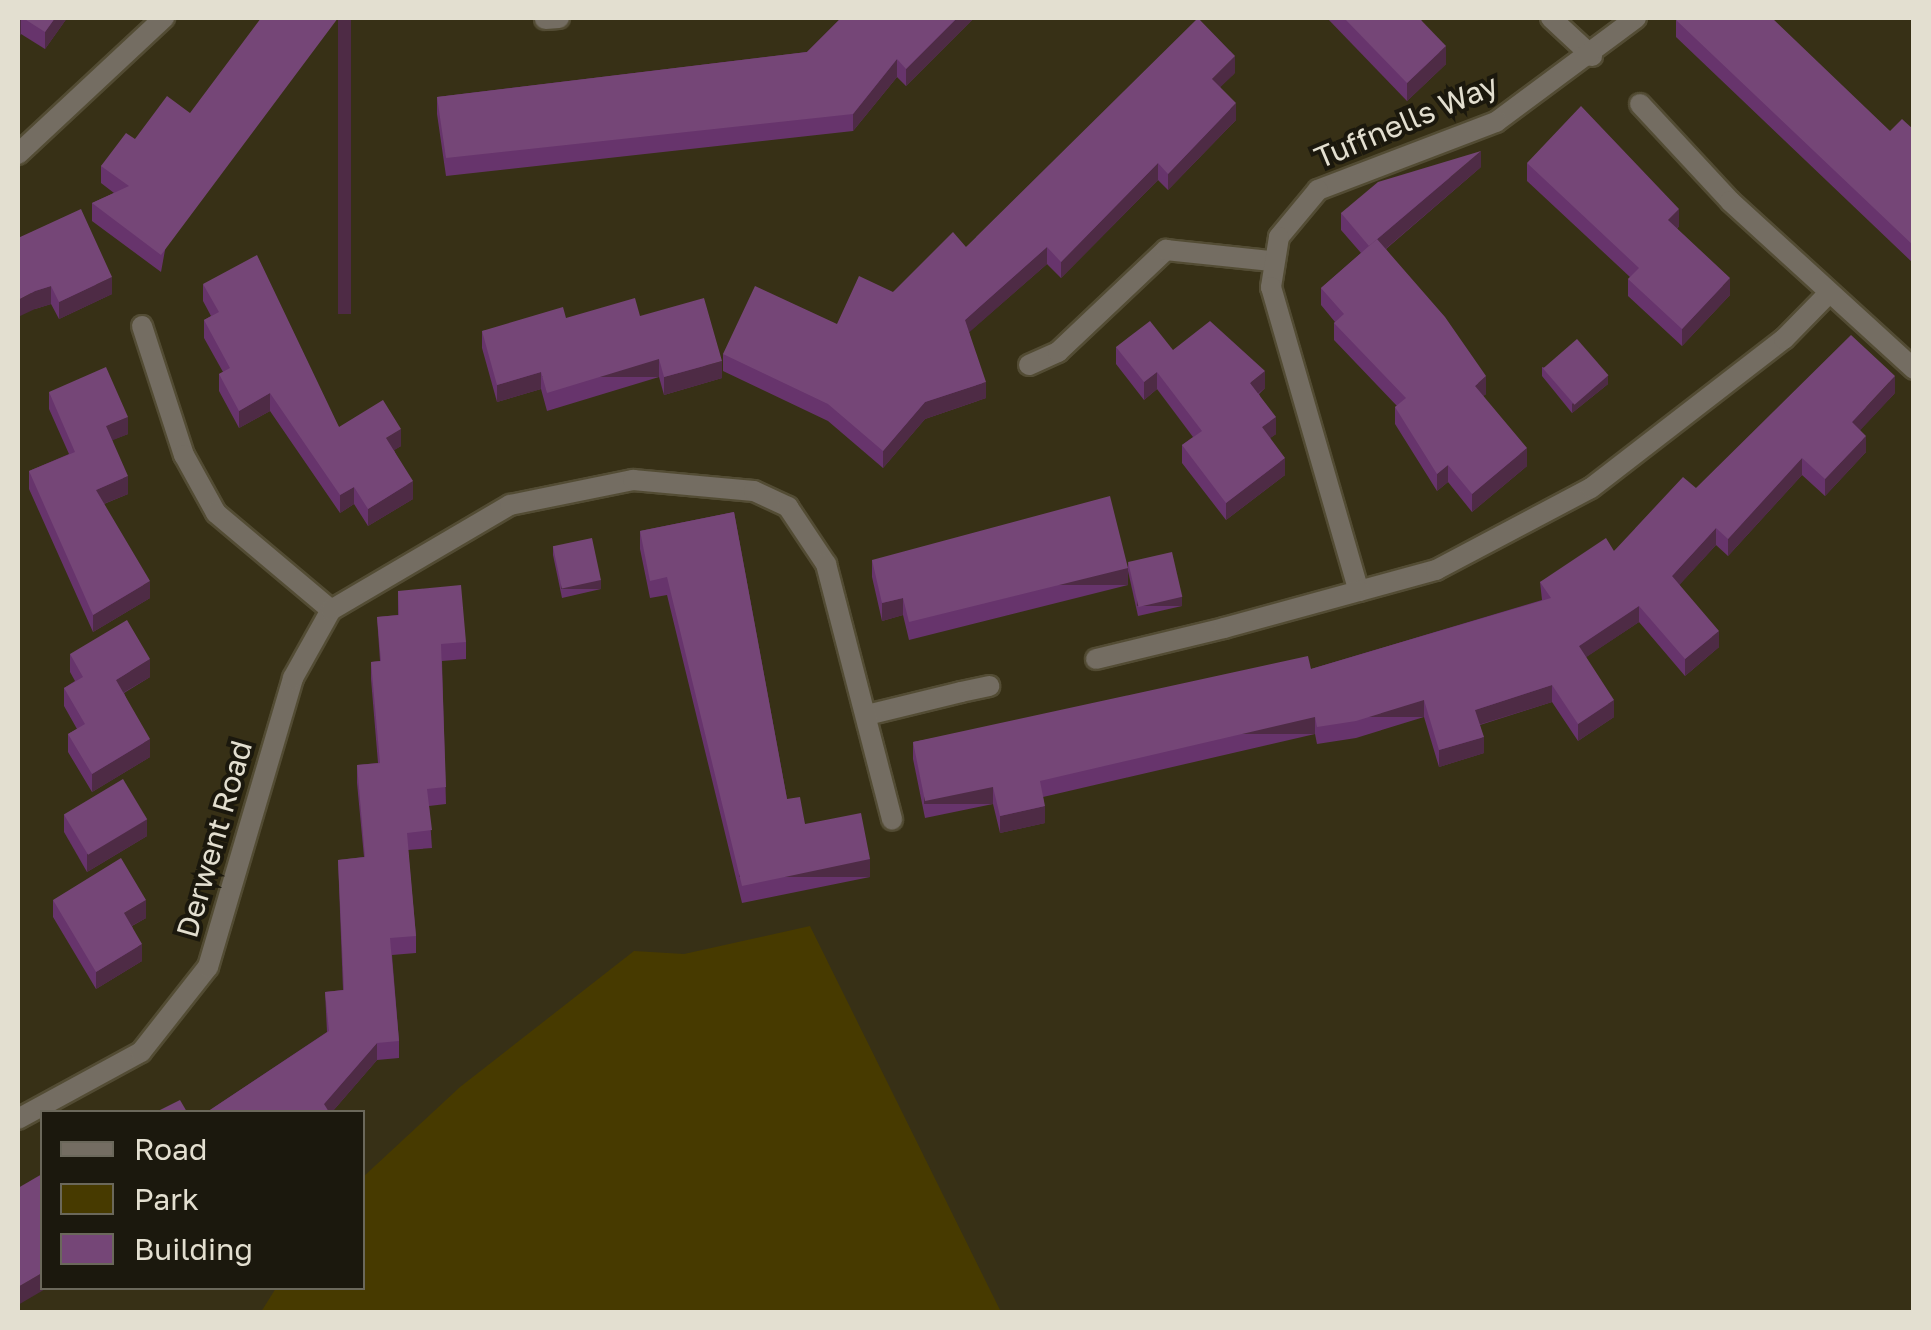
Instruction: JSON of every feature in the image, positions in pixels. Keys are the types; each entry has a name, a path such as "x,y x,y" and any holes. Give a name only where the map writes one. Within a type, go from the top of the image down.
{"street":[{"path":"18,154 164,18"},
{"path":"1551,18 1592,56"},
{"name":"Tuffnells Way","path":"1271,260 1295,210 1318,190 1496,122 1592,56 1636,18"},
{"path":"1640,104 1730,202 1914,370"},
{"path":"1029,365 1058,352 1166,250 1271,260 1282,323 1359,590"},
{"path":"1096,659 1436,570 1591,488 1784,339 1829,293"},
{"path":"142,326 184,455 216,513 331,610"},
{"name":"Derwent Road","path":"18,1119 141,1052 208,967 293,678 331,610 465,527 576,486 685,482 754,491 788,507 814,540 867,715 892,820"},
{"path":"867,715 988,686"}],"green space":[{"path":"810,926 1001,1312 261,1312 275,1290 365,1290 365,1175 460,1087 634,951 684,954"}],"building":[{"path":"23,18 55,18 45,32"},
{"path":"261,18 338,18 161,255 92,203 129,186 101,166 126,133 135,139 167,96 190,113"},
{"path":"841,18 957,18 906,69 897,59 853,114 446,158 437,97 807,52"},
{"path":"1198,18 1235,56 1212,79 1236,103 1168,174 1158,163 1061,262 1047,247 965,320 986,382 925,402 883,451 828,404 723,354 755,286 837,324 859,276 893,292 953,232 966,247"},
{"path":"1344,18 1419,18 1446,46 1407,83"},
{"path":"1772,18 1890,131 1902,119 1914,130 1914,246 1676,20"},
{"path":"1581,106 1679,209 1668,220 1730,278 1682,329 1628,279 1639,268 1527,163"},
{"path":"1481,151 1369,246 1341,213 1378,182"},
{"path":"81,209 112,277 59,302 51,286 18,300 18,238"},
{"path":"1377,239 1445,317 1486,376 1475,386 1527,448 1472,494 1448,465 1437,474 1395,407 1406,398 1334,323 1344,314 1321,288"},
{"path":"257,255 339,427 383,400 401,429 386,438 413,481 368,509 354,487 340,495 270,393 239,411 219,374 230,368 204,320 219,312 203,284"},
{"path":"635,298 640,316 704,298 722,361 664,377 659,359 547,393 541,372 497,385 482,331 563,307 566,318"},
{"path":"1150,321 1173,350 1210,321 1265,371 1250,383 1276,417 1262,427 1285,458 1226,503 1182,445 1202,431 1157,372 1144,382 1116,347"},
{"path":"1851,335 1895,376 1852,422 1866,436 1825,479 1802,458 1728,539 1716,528 1672,576 1719,631 1685,659 1639,606 1579,646 1614,700 1578,724 1552,685 1475,710 1484,737 1439,750 1424,700 1356,721 1317,727 1315,717 1040,781 1045,806 1000,816 993,787 925,801 913,742 1308,656 1311,669 1551,598 1540,582 1606,538 1614,551 1683,477 1696,488"},
{"path":"1577,339 1608,375 1575,405 1543,369"},
{"path":"106,367 128,417 106,426 128,476 96,490 150,581 93,615 29,471 75,452 49,392"},
{"path":"1110,496 1128,568 909,622 903,598 882,603 872,560"},
{"path":"734,512 787,799 800,797 805,824 861,813 870,859 742,886 667,577 650,581 640,531"},
{"path":"592,538 601,580 562,588 553,546"},
{"path":"1172,552 1182,597 1139,607 1128,562"},
{"path":"461,585 466,642 441,644 446,787 427,789 432,830 407,833 416,936 390,938 399,1041 377,1043 324,1104 328,1110 210,1110 329,1031 325,992 344,990 338,860 365,857 357,765 380,763 371,662 381,661 377,617 399,615 398,591"},
{"path":"127,620 150,659 116,680 150,739 92,774 68,734 85,724 64,688 83,677 70,654"},
{"path":"123,779 147,819 88,855 64,815"},
{"path":"121,858 146,900 124,913 142,944 96,972 53,900"},
{"path":"180,1100 186,1110 160,1110"},
{"path":"40,1175 40,1274 18,1287 18,1188"}]}
